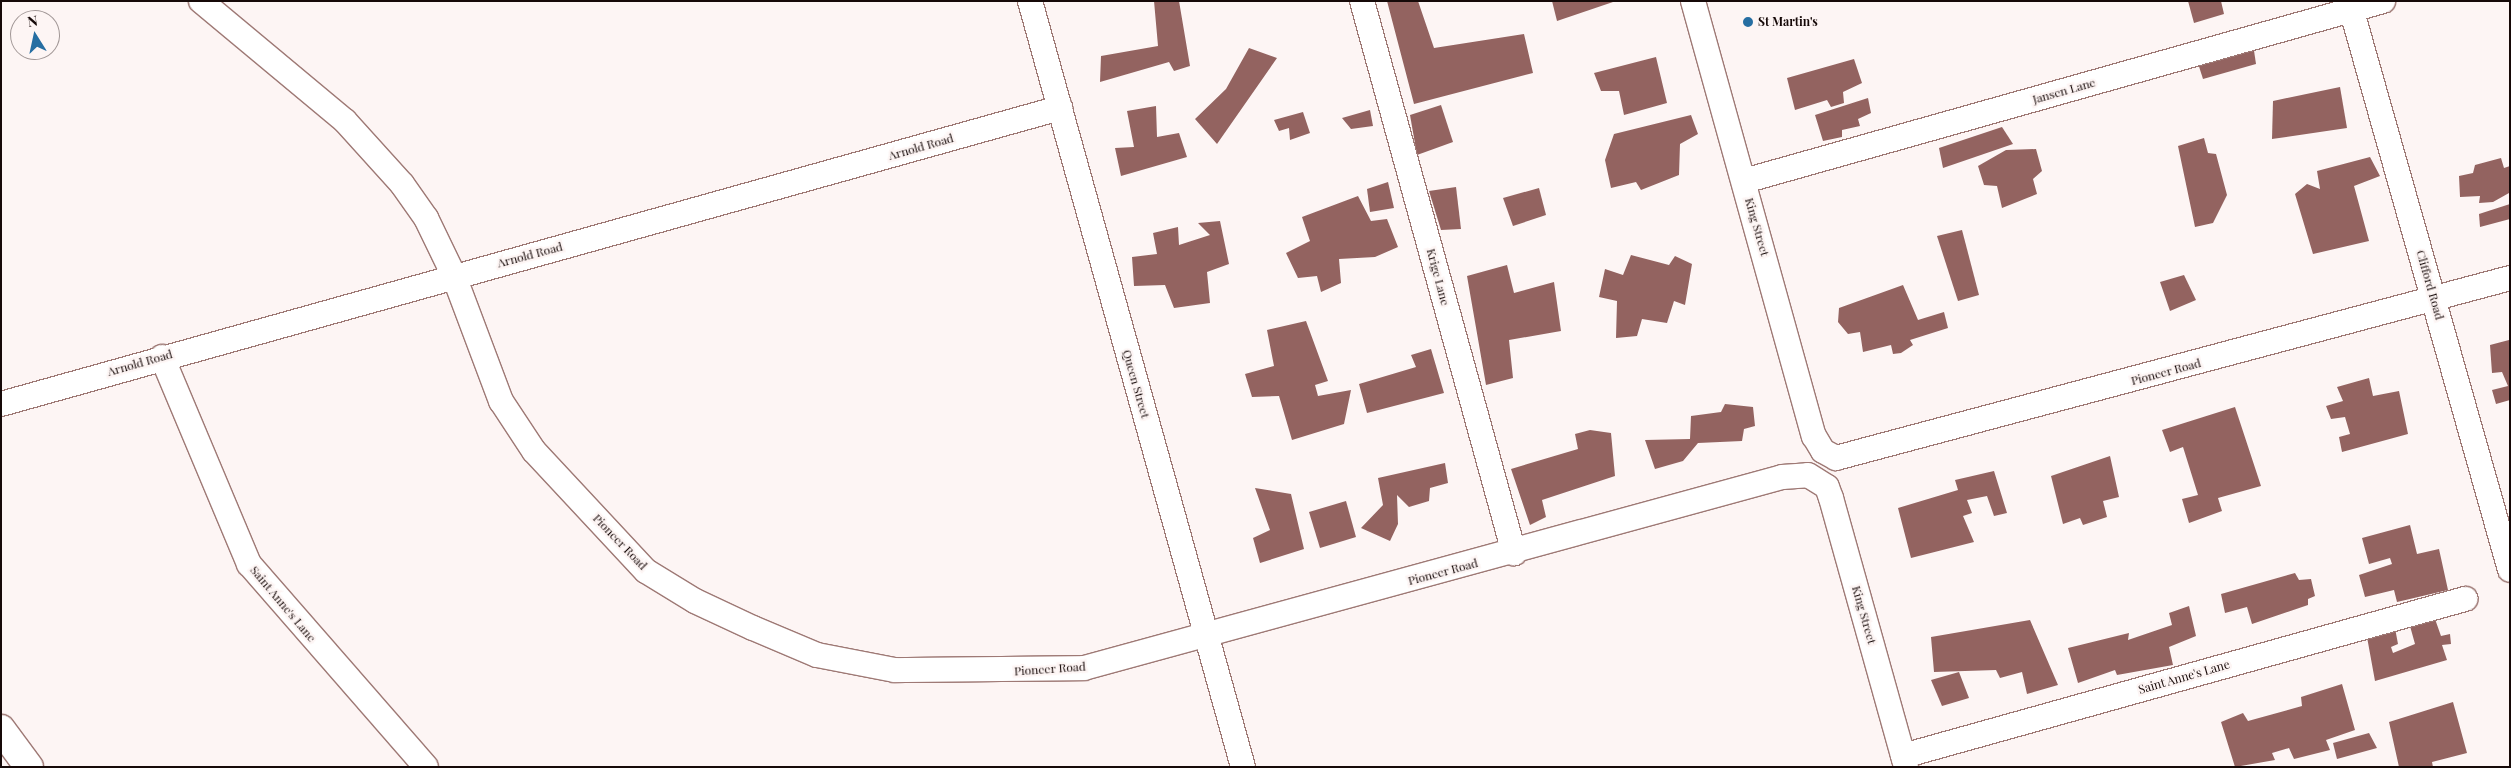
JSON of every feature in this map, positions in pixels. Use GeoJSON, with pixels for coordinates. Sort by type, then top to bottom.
{"type":"FeatureCollection","features":[{"type":"Feature","properties":{"kind":"street","name":"Pioneer Road"},"geometry":{"type":"LineString","coordinates":[[202,1],[310,90],[375,153],[426,218],[454,276],[501,401],[534,451],[646,571],[694,601],[816,655],[917,672],[1084,668],[1514,553],[1782,477],[1808,475]]}},
{"type":"Feature","properties":{"kind":"street","name":"Queen Street"},"geometry":{"type":"LineString","coordinates":[[1030,1],[1242,767]]}},
{"type":"Feature","properties":{"kind":"street","name":"Krige Lane"},"geometry":{"type":"LineString","coordinates":[[1362,1],[1514,553]]}},
{"type":"Feature","properties":{"kind":"street","name":"King Street"},"geometry":{"type":"LineString","coordinates":[[1693,1],[1813,431],[1823,451]]}},
{"type":"Feature","properties":{"kind":"street","name":"Jansen Lane"},"geometry":{"type":"LineString","coordinates":[[1744,181],[2350,5],[2383,1]]}},
{"type":"Feature","properties":{"kind":"street","name":"Clifford Road"},"geometry":{"type":"LineString","coordinates":[[2350,5],[2510,570]]}},
{"type":"Feature","properties":{"kind":"street","name":"Arnold Road"},"geometry":{"type":"LineString","coordinates":[[1,404],[162,357],[1060,108]]}},
{"type":"Feature","properties":{"kind":"street","name":"Pioneer Road"},"geometry":{"type":"LineString","coordinates":[[1823,451],[1839,459],[1853,458],[2510,278]]}},
{"type":"Feature","properties":{"kind":"street","name":"Saint Anne's Lane"},"geometry":{"type":"LineString","coordinates":[[162,357],[249,564],[426,767]]}},
{"type":"Feature","properties":{"kind":"street","name":"King Street"},"geometry":{"type":"LineString","coordinates":[[1808,475],[1827,487],[1831,498],[1905,761]]}},
{"type":"Feature","properties":{"kind":"street","name":"Saint Anne's Lane"},"geometry":{"type":"LineString","coordinates":[[1905,761],[2465,599]]}},
{"type":"Feature","properties":{"kind":"street"},"geometry":{"type":"LineString","coordinates":[[1,729],[29,767]]}},
{"type":"Feature","properties":{"kind":"building"},"geometry":{"type":"Polygon","coordinates":[[[1154,1],[1179,1],[1190,66],[1174,71],[1169,62],[1100,82],[1101,56],[1158,46],[1154,1]]]}},
{"type":"Feature","properties":{"kind":"building"},"geometry":{"type":"Polygon","coordinates":[[[1387,1],[1418,1],[1434,48],[1524,34],[1533,73],[1414,104],[1387,1]]]}},
{"type":"Feature","properties":{"kind":"building"},"geometry":{"type":"Polygon","coordinates":[[[1552,1],[1613,1],[1613,2],[1557,21],[1552,1]]]}},
{"type":"Feature","properties":{"kind":"building"},"geometry":{"type":"Polygon","coordinates":[[[2188,1],[2221,1],[2224,14],[2194,23],[2188,1]]]}},
{"type":"Feature","properties":{"kind":"building"},"geometry":{"type":"Polygon","coordinates":[[[2253,44],[2256,64],[2203,79],[2195,54],[2253,44]]]}},
{"type":"Feature","properties":{"kind":"building"},"geometry":{"type":"Polygon","coordinates":[[[1249,48],[1277,58],[1217,144],[1195,119],[1226,89],[1249,48]]]}},
{"type":"Feature","properties":{"kind":"building"},"geometry":{"type":"Polygon","coordinates":[[[1656,57],[1667,103],[1624,115],[1619,91],[1601,91],[1594,73],[1656,57]]]}},
{"type":"Feature","properties":{"kind":"building"},"geometry":{"type":"Polygon","coordinates":[[[1854,59],[1862,83],[1843,92],[1844,103],[1831,107],[1827,100],[1795,110],[1787,78],[1854,59]]]}},
{"type":"Feature","properties":{"kind":"building"},"geometry":{"type":"Polygon","coordinates":[[[2340,87],[2347,128],[2272,139],[2273,101],[2340,87]]]}},
{"type":"Feature","properties":{"kind":"building"},"geometry":{"type":"Polygon","coordinates":[[[1868,98],[1871,113],[1858,119],[1860,126],[1842,130],[1842,137],[1823,141],[1815,115],[1868,98]]]}},
{"type":"Feature","properties":{"kind":"building"},"geometry":{"type":"Polygon","coordinates":[[[1441,105],[1453,142],[1417,155],[1410,115],[1441,105]]]}},
{"type":"Feature","properties":{"kind":"building"},"geometry":{"type":"Polygon","coordinates":[[[1156,106],[1157,137],[1179,133],[1187,157],[1121,176],[1115,148],[1134,147],[1127,111],[1156,106]]]}},
{"type":"Feature","properties":{"kind":"building"},"geometry":{"type":"Polygon","coordinates":[[[1370,110],[1373,126],[1351,129],[1342,118],[1370,110]]]}},
{"type":"Feature","properties":{"kind":"building"},"geometry":{"type":"Polygon","coordinates":[[[1303,112],[1310,133],[1290,140],[1289,128],[1279,131],[1274,120],[1303,112]]]}},
{"type":"Feature","properties":{"kind":"building"},"geometry":{"type":"Polygon","coordinates":[[[1691,115],[1698,134],[1680,144],[1679,175],[1641,190],[1636,182],[1611,188],[1605,160],[1614,134],[1691,115]]]}},
{"type":"Feature","properties":{"kind":"building"},"geometry":{"type":"Polygon","coordinates":[[[2002,127],[2013,144],[1943,168],[1939,148],[2002,127]]]}},
{"type":"Feature","properties":{"kind":"building"},"geometry":{"type":"Polygon","coordinates":[[[2204,138],[2208,153],[2216,154],[2227,195],[2213,223],[2195,227],[2178,146],[2204,138]]]}},
{"type":"Feature","properties":{"kind":"building"},"geometry":{"type":"Polygon","coordinates":[[[2036,149],[2042,171],[2033,179],[2037,194],[2002,208],[1997,186],[1984,185],[1978,166],[2006,150],[2036,149]]]}},
{"type":"Feature","properties":{"kind":"building"},"geometry":{"type":"Polygon","coordinates":[[[2370,157],[2380,176],[2354,186],[2369,241],[2313,254],[2295,194],[2307,184],[2320,189],[2317,171],[2370,157]]]}},
{"type":"Feature","properties":{"kind":"building"},"geometry":{"type":"Polygon","coordinates":[[[2501,158],[2504,168],[2510,166],[2509,193],[2493,202],[2479,203],[2480,196],[2460,197],[2459,176],[2473,173],[2475,165],[2501,158]]]}},
{"type":"Feature","properties":{"kind":"building"},"geometry":{"type":"Polygon","coordinates":[[[1388,182],[1394,208],[1370,212],[1367,189],[1388,182]]]}},
{"type":"Feature","properties":{"kind":"building"},"geometry":{"type":"Polygon","coordinates":[[[1456,187],[1461,229],[1441,230],[1429,191],[1456,187]]]}},
{"type":"Feature","properties":{"kind":"building"},"geometry":{"type":"Polygon","coordinates":[[[1539,188],[1546,215],[1513,226],[1503,198],[1539,188]]]}},
{"type":"Feature","properties":{"kind":"building"},"geometry":{"type":"Polygon","coordinates":[[[1358,196],[1371,221],[1387,219],[1398,247],[1375,257],[1339,259],[1341,283],[1321,292],[1317,276],[1298,278],[1286,253],[1310,241],[1302,217],[1358,196]]]}},
{"type":"Feature","properties":{"kind":"building"},"geometry":{"type":"Polygon","coordinates":[[[2510,204],[2510,219],[2480,227],[2479,214],[2510,204]]]}},
{"type":"Feature","properties":{"kind":"building"},"geometry":{"type":"Polygon","coordinates":[[[1220,221],[1229,264],[1207,272],[1210,303],[1174,308],[1165,285],[1134,286],[1132,257],[1157,254],[1153,233],[1178,227],[1179,245],[1210,235],[1198,223],[1220,221]]]}},
{"type":"Feature","properties":{"kind":"building"},"geometry":{"type":"Polygon","coordinates":[[[1962,230],[1979,295],[1958,301],[1937,236],[1962,230]]]}},
{"type":"Feature","properties":{"kind":"building"},"geometry":{"type":"Polygon","coordinates":[[[1631,255],[1669,265],[1675,256],[1692,264],[1685,305],[1674,301],[1667,323],[1642,319],[1637,336],[1616,338],[1617,301],[1599,297],[1605,269],[1623,275],[1631,255]]]}},
{"type":"Feature","properties":{"kind":"building"},"geometry":{"type":"Polygon","coordinates":[[[1507,265],[1514,293],[1554,282],[1561,331],[1509,340],[1513,378],[1486,385],[1467,276],[1507,265]]]}},
{"type":"Feature","properties":{"kind":"building"},"geometry":{"type":"Polygon","coordinates":[[[2184,275],[2196,300],[2170,311],[2160,282],[2184,275]]]}},
{"type":"Feature","properties":{"kind":"building"},"geometry":{"type":"Polygon","coordinates":[[[1903,285],[1918,320],[1944,312],[1948,328],[1910,340],[1913,345],[1901,353],[1893,354],[1891,345],[1863,352],[1860,332],[1848,334],[1838,322],[1839,308],[1903,285]]]}},
{"type":"Feature","properties":{"kind":"building"},"geometry":{"type":"Polygon","coordinates":[[[1306,321],[1328,381],[1315,385],[1318,396],[1351,390],[1344,424],[1292,440],[1279,396],[1252,397],[1245,374],[1274,366],[1267,330],[1306,321]]]}},
{"type":"Feature","properties":{"kind":"building"},"geometry":{"type":"Polygon","coordinates":[[[2509,340],[2510,400],[2496,404],[2492,390],[2508,386],[2502,372],[2492,373],[2490,345],[2509,340]]]}},
{"type":"Feature","properties":{"kind":"building"},"geometry":{"type":"Polygon","coordinates":[[[1431,349],[1444,393],[1367,413],[1359,384],[1416,367],[1411,355],[1431,349]]]}},
{"type":"Feature","properties":{"kind":"building"},"geometry":{"type":"Polygon","coordinates":[[[2369,378],[2373,396],[2399,391],[2408,434],[2342,452],[2339,437],[2350,434],[2345,417],[2331,419],[2326,406],[2343,401],[2337,387],[2369,378]]]}},
{"type":"Feature","properties":{"kind":"building"},"geometry":{"type":"Polygon","coordinates":[[[1725,404],[1753,407],[1755,426],[1744,429],[1742,441],[1698,443],[1683,461],[1655,469],[1645,440],[1690,439],[1691,416],[1721,412],[1725,404]]]}},
{"type":"Feature","properties":{"kind":"building"},"geometry":{"type":"Polygon","coordinates":[[[2235,407],[2261,486],[2218,498],[2222,511],[2189,523],[2182,499],[2198,495],[2183,447],[2170,452],[2162,430],[2235,407]]]}},
{"type":"Feature","properties":{"kind":"building"},"geometry":{"type":"Polygon","coordinates":[[[1590,430],[1611,433],[1615,476],[1542,500],[1546,517],[1530,525],[1511,469],[1578,449],[1575,434],[1590,430]]]}},
{"type":"Feature","properties":{"kind":"building"},"geometry":{"type":"Polygon","coordinates":[[[2110,456],[2119,497],[2103,501],[2107,517],[2083,525],[2080,518],[2063,524],[2051,476],[2110,456]]]}},
{"type":"Feature","properties":{"kind":"building"},"geometry":{"type":"Polygon","coordinates":[[[1445,463],[1448,483],[1430,488],[1429,501],[1409,507],[1397,495],[1398,524],[1390,541],[1361,528],[1383,505],[1378,478],[1445,463]]]}},
{"type":"Feature","properties":{"kind":"building"},"geometry":{"type":"Polygon","coordinates":[[[1994,471],[2007,513],[1994,516],[1987,496],[1967,500],[1972,513],[1963,516],[1974,542],[1911,558],[1898,508],[1958,490],[1955,480],[1994,471]]]}},
{"type":"Feature","properties":{"kind":"building"},"geometry":{"type":"Polygon","coordinates":[[[1255,488],[1291,494],[1304,549],[1260,563],[1253,538],[1270,530],[1255,488]]]}},
{"type":"Feature","properties":{"kind":"building"},"geometry":{"type":"Polygon","coordinates":[[[1346,501],[1356,537],[1320,548],[1309,512],[1346,501]]]}},
{"type":"Feature","properties":{"kind":"building"},"geometry":{"type":"Polygon","coordinates":[[[2410,525],[2417,554],[2439,549],[2448,590],[2397,602],[2394,590],[2365,597],[2359,575],[2392,564],[2390,558],[2369,564],[2362,538],[2410,525]]]}},
{"type":"Feature","properties":{"kind":"building"},"geometry":{"type":"Polygon","coordinates":[[[2295,573],[2299,580],[2311,579],[2315,596],[2308,599],[2308,605],[2252,624],[2247,607],[2225,613],[2221,594],[2295,573]]]}},
{"type":"Feature","properties":{"kind":"building"},"geometry":{"type":"Polygon","coordinates":[[[2189,606],[2196,636],[2169,647],[2173,665],[2117,675],[2115,670],[2078,683],[2068,648],[2129,633],[2128,640],[2172,625],[2169,613],[2189,606]]]}},
{"type":"Feature","properties":{"kind":"building"},"geometry":{"type":"Polygon","coordinates":[[[2435,619],[2441,636],[2450,634],[2451,644],[2442,645],[2447,660],[2375,681],[2367,637],[2395,628],[2398,644],[2391,647],[2393,653],[2415,644],[2410,626],[2435,619]]]}},
{"type":"Feature","properties":{"kind":"building"},"geometry":{"type":"Polygon","coordinates":[[[2030,620],[2058,685],[2027,694],[2022,672],[2000,678],[1996,670],[1934,672],[1931,637],[2030,620]]]}},
{"type":"Feature","properties":{"kind":"building"},"geometry":{"type":"Polygon","coordinates":[[[1959,672],[1969,698],[1942,706],[1931,680],[1959,672]]]}},
{"type":"Feature","properties":{"kind":"building"},"geometry":{"type":"Polygon","coordinates":[[[2342,684],[2355,730],[2326,740],[2330,750],[2294,759],[2289,748],[2272,753],[2275,760],[2235,767],[2221,722],[2243,713],[2248,721],[2302,706],[2301,697],[2342,684]]]}},
{"type":"Feature","properties":{"kind":"building"},"geometry":{"type":"Polygon","coordinates":[[[2453,702],[2467,753],[2432,762],[2433,767],[2399,767],[2389,722],[2453,702]]]}},
{"type":"Feature","properties":{"kind":"building"},"geometry":{"type":"Polygon","coordinates":[[[2369,733],[2377,748],[2337,759],[2333,743],[2369,733]]]}},
{"type":"Feature","properties":{"kind":"place","name":"St Martin's"},"geometry":{"type":"Point","coordinates":[1748,22]}}]}
